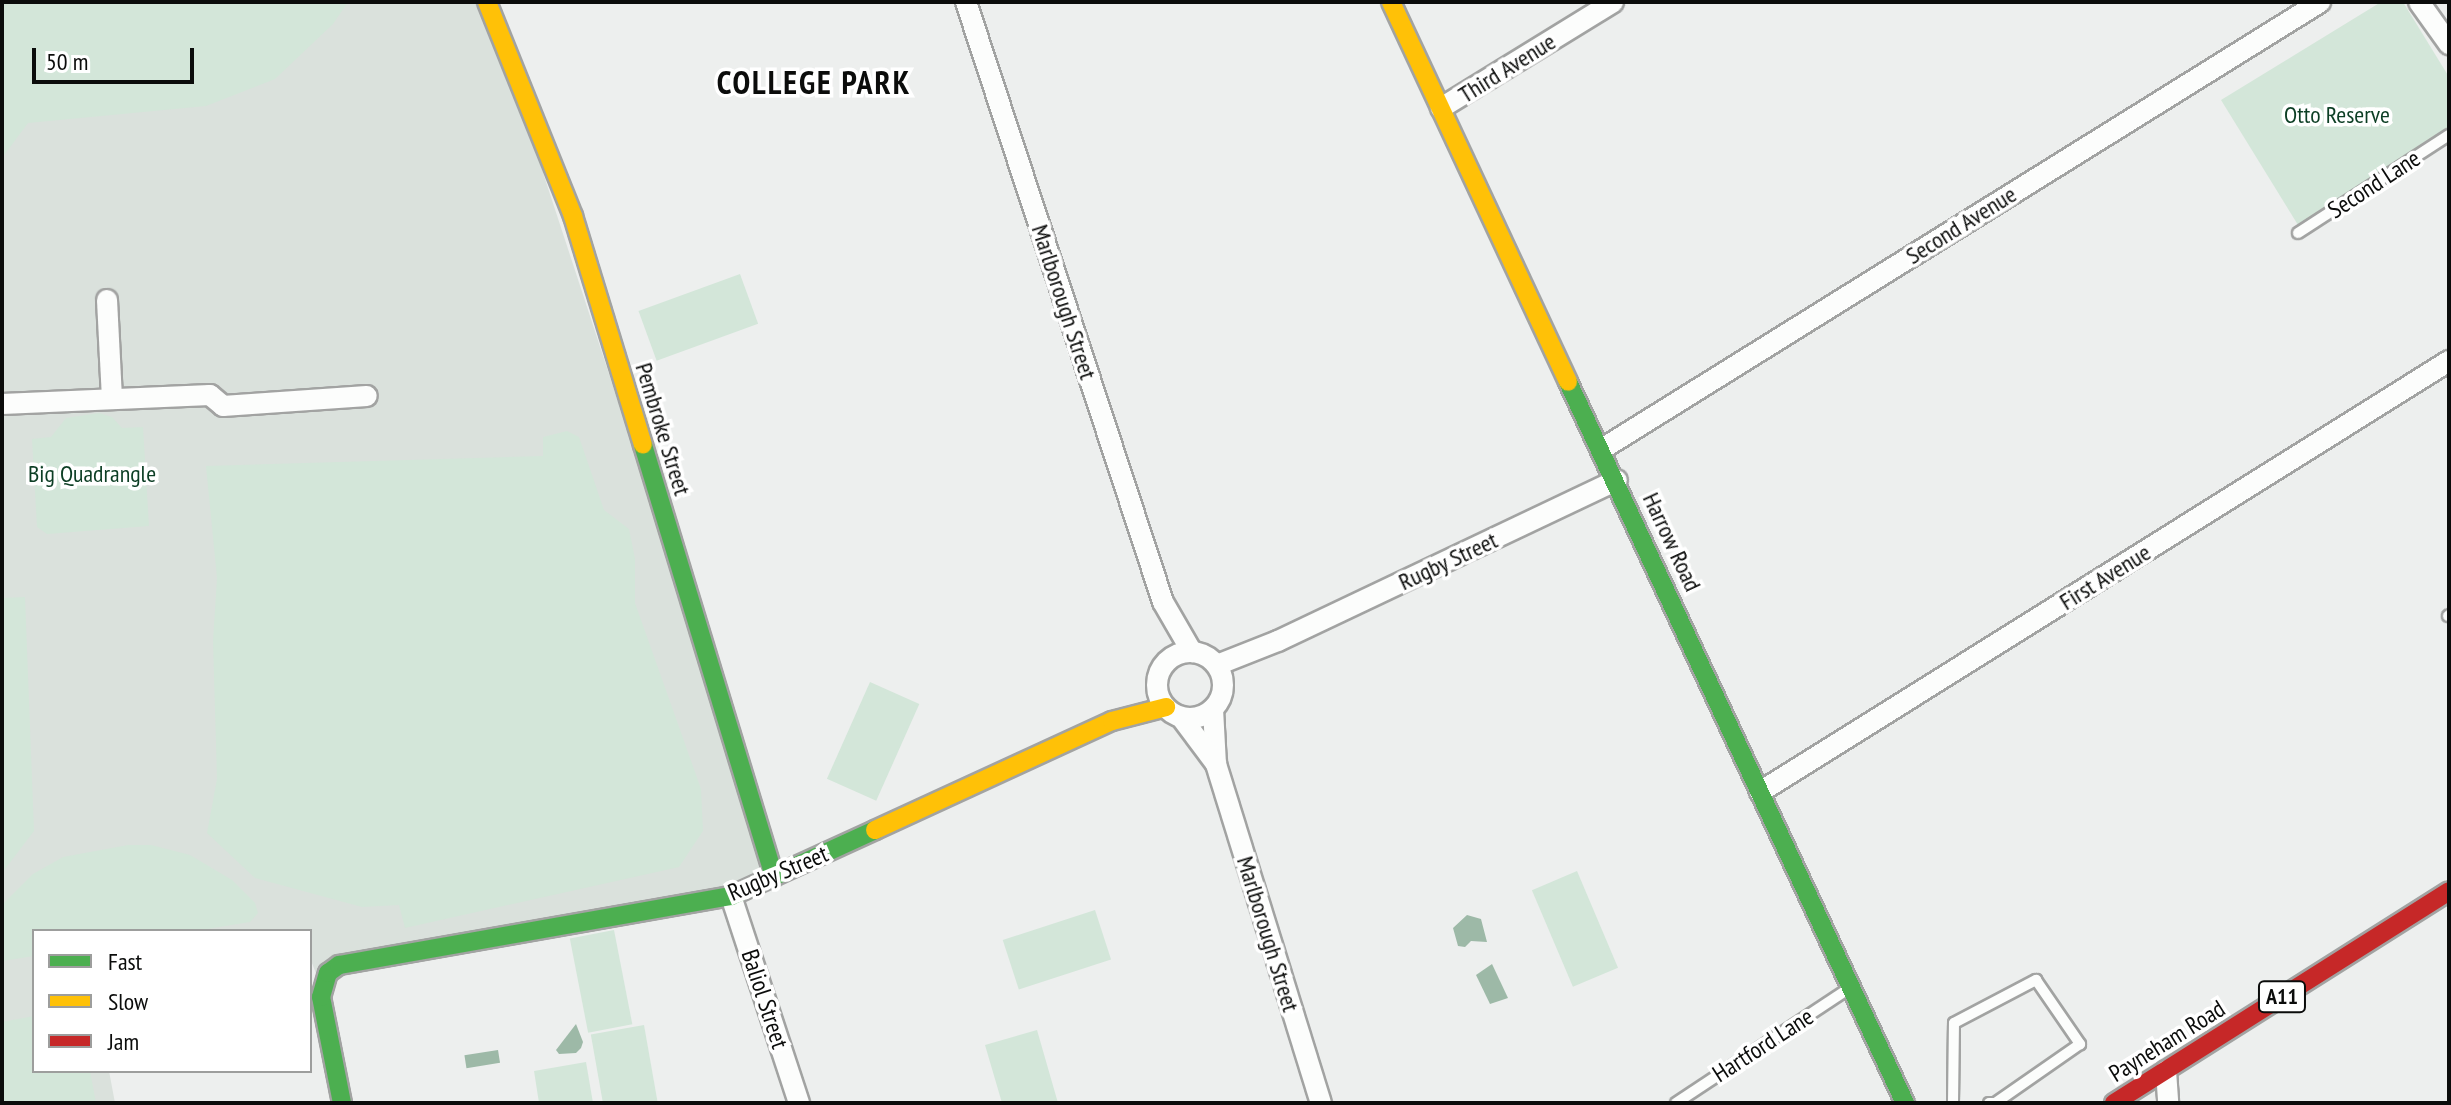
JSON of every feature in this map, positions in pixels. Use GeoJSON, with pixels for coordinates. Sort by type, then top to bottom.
{"type":"FeatureCollection","features":[{"type":"Feature","properties":{"kind":"street","name":"Pembroke Street"},"geometry":{"type":"LineString","coordinates":[[487,2],[573,216],[774,877]]}},
{"type":"Feature","properties":{"kind":"street","name":"Marlborough Street"},"geometry":{"type":"LineString","coordinates":[[966,2],[1163,602],[1170,659]]}},
{"type":"Feature","properties":{"kind":"street","name":"Harrow Road"},"geometry":{"type":"LineString","coordinates":[[1391,2],[1617,480],[1905,1103]]}},
{"type":"Feature","properties":{"kind":"street","name":"Third Avenue"},"geometry":{"type":"LineString","coordinates":[[1441,108],[1613,2]]}},
{"type":"Feature","properties":{"kind":"street","name":"Second Avenue"},"geometry":{"type":"LineString","coordinates":[[1602,449],[2320,2]]}},
{"type":"Feature","properties":{"kind":"street"},"geometry":{"type":"LineString","coordinates":[[2419,2],[2449,44]]}},
{"type":"Feature","properties":{"kind":"street"},"geometry":{"type":"LineString","coordinates":[[107,300],[112,399]]}},
{"type":"Feature","properties":{"kind":"street","name":"First Avenue"},"geometry":{"type":"LineString","coordinates":[[1760,792],[2448,363]]}},
{"type":"Feature","properties":{"kind":"street"},"geometry":{"type":"LineString","coordinates":[[2,404],[210,395],[223,406],[367,396]]}},
{"type":"Feature","properties":{"kind":"street","name":"Rugby Street"},"geometry":{"type":"LineString","coordinates":[[1221,674],[1278,641],[1617,480]]}},
{"type":"Feature","properties":{"kind":"street","name":"Marlborough Street"},"geometry":{"type":"LineString","coordinates":[[1163,602],[1192,652]]}},
{"type":"Feature","properties":{"kind":"street"},"geometry":{"type":"LineString","coordinates":[[1192,652],[1209,657],[1221,674],[1221,699],[1213,709],[1193,718],[1173,712],[1157,687],[1162,667],[1170,659],[1192,652]]}},
{"type":"Feature","properties":{"kind":"street","name":"Rugby Street"},"geometry":{"type":"LineString","coordinates":[[342,1103],[321,997],[328,973],[339,965],[731,896],[1112,721],[1157,687]]}},
{"type":"Feature","properties":{"kind":"street","name":"Marlborough Street"},"geometry":{"type":"LineString","coordinates":[[1213,709],[1216,764],[1321,1103]]}},
{"type":"Feature","properties":{"kind":"street","name":"Rugby Street"},"geometry":{"type":"LineString","coordinates":[[1112,721],[1173,712]]}},
{"type":"Feature","properties":{"kind":"street","name":"Marlborough Street"},"geometry":{"type":"LineString","coordinates":[[1173,712],[1216,764]]}},
{"type":"Feature","properties":{"kind":"street","name":"Payneham Road"},"geometry":{"type":"LineString","coordinates":[[2114,1103],[2449,891]]}},
{"type":"Feature","properties":{"kind":"street","name":"Baliol Street"},"geometry":{"type":"LineString","coordinates":[[731,896],[799,1103]]}},
{"type":"Feature","properties":{"kind":"street"},"geometry":{"type":"LineString","coordinates":[[2166,1071],[2168,1103]]}},
{"type":"Feature","properties":{"kind":"lane","name":"Second Lane"},"geometry":{"type":"LineString","coordinates":[[2298,233],[2449,135]]}},
{"type":"Feature","properties":{"kind":"lane"},"geometry":{"type":"LineString","coordinates":[[1953,1103],[1954,1023],[2036,980],[2080,1044],[1995,1103],[1989,1103]]}},
{"type":"Feature","properties":{"kind":"lane","name":"Hartford Lane"},"geometry":{"type":"LineString","coordinates":[[1676,1103],[1850,988]]}},
{"type":"Feature","properties":{"kind":"shaded area"},"geometry":{"type":"Polygon","coordinates":[[[2,2],[487,2],[774,877],[317,976],[312,963],[312,929],[32,929],[32,1073],[109,1073],[115,1103],[2,1103],[2,2]]]}},
{"type":"Feature","properties":{"kind":"shaded area"},"geometry":{"type":"Polygon","coordinates":[[[1467,915],[1481,919],[1487,942],[1471,941],[1465,947],[1458,946],[1453,928],[1467,915]]]}},
{"type":"Feature","properties":{"kind":"shaded area"},"geometry":{"type":"Polygon","coordinates":[[[1492,964],[1508,998],[1490,1004],[1476,975],[1492,964]]]}},
{"type":"Feature","properties":{"kind":"shaded area"},"geometry":{"type":"Polygon","coordinates":[[[576,1024],[583,1042],[581,1048],[576,1053],[559,1054],[556,1050],[576,1024]]]}},
{"type":"Feature","properties":{"kind":"shaded area"},"geometry":{"type":"Polygon","coordinates":[[[498,1050],[500,1063],[466,1068],[464,1055],[498,1050]]]}},
{"type":"Feature","properties":{"kind":"green space"},"geometry":{"type":"Polygon","coordinates":[[[2,2],[348,2],[333,24],[275,79],[206,106],[28,123],[2,158],[2,2]]]}},
{"type":"Feature","properties":{"kind":"green space","name":"Otto Reserve"},"geometry":{"type":"Polygon","coordinates":[[[2381,2],[2403,2],[2449,77],[2449,132],[2298,225],[2221,100],[2381,2]]]}},
{"type":"Feature","properties":{"kind":"green space"},"geometry":{"type":"Polygon","coordinates":[[[740,274],[758,324],[657,361],[639,311],[740,274]]]}},
{"type":"Feature","properties":{"kind":"green space","name":"Big Quadrangle"},"geometry":{"type":"Polygon","coordinates":[[[99,413],[112,417],[122,428],[143,427],[149,526],[47,534],[37,527],[32,439],[51,437],[66,418],[99,413]]]}},
{"type":"Feature","properties":{"kind":"green space"},"geometry":{"type":"Polygon","coordinates":[[[567,431],[579,437],[604,510],[629,529],[635,559],[635,603],[701,789],[703,831],[679,867],[405,928],[399,905],[362,907],[255,878],[207,833],[217,779],[213,641],[217,578],[206,466],[543,456],[543,437],[567,431]]]}},
{"type":"Feature","properties":{"kind":"green space"},"geometry":{"type":"Polygon","coordinates":[[[25,597],[34,831],[2,873],[2,598],[25,597]]]}},
{"type":"Feature","properties":{"kind":"green space"},"geometry":{"type":"Polygon","coordinates":[[[870,682],[919,704],[876,801],[827,779],[870,682]]]}},
{"type":"Feature","properties":{"kind":"green space"},"geometry":{"type":"Polygon","coordinates":[[[128,845],[151,845],[190,855],[232,880],[255,903],[258,913],[250,922],[207,929],[32,929],[32,956],[2,961],[2,905],[33,874],[63,857],[128,845]]]}},
{"type":"Feature","properties":{"kind":"green space"},"geometry":{"type":"Polygon","coordinates":[[[1577,871],[1618,968],[1573,987],[1532,890],[1577,871]]]}},
{"type":"Feature","properties":{"kind":"green space"},"geometry":{"type":"Polygon","coordinates":[[[1095,910],[1111,959],[1019,989],[1003,940],[1095,910]]]}},
{"type":"Feature","properties":{"kind":"green space"},"geometry":{"type":"Polygon","coordinates":[[[614,930],[632,1024],[588,1033],[570,939],[614,930]]]}},
{"type":"Feature","properties":{"kind":"green space"},"geometry":{"type":"Polygon","coordinates":[[[32,1016],[32,1073],[90,1073],[96,1103],[2,1103],[2,1022],[32,1016]]]}},
{"type":"Feature","properties":{"kind":"green space"},"geometry":{"type":"Polygon","coordinates":[[[644,1025],[658,1103],[603,1103],[591,1034],[644,1025]]]}},
{"type":"Feature","properties":{"kind":"green space"},"geometry":{"type":"Polygon","coordinates":[[[1037,1030],[1058,1103],[1002,1103],[985,1045],[1037,1030]]]}},
{"type":"Feature","properties":{"kind":"green space"},"geometry":{"type":"Polygon","coordinates":[[[586,1062],[593,1103],[539,1103],[534,1071],[586,1062]]]}},
{"type":"Feature","properties":{"kind":"traffic: fast"},"geometry":{"type":"LineString","coordinates":[[1568,382],[1905,1103]]}},
{"type":"Feature","properties":{"kind":"traffic: fast"},"geometry":{"type":"LineString","coordinates":[[643,445],[774,877]]}},
{"type":"Feature","properties":{"kind":"traffic: fast"},"geometry":{"type":"LineString","coordinates":[[342,1103],[321,997],[328,973],[339,965],[731,896],[875,830]]}},
{"type":"Feature","properties":{"kind":"traffic: slow"},"geometry":{"type":"LineString","coordinates":[[487,2],[573,216],[643,445]]}},
{"type":"Feature","properties":{"kind":"traffic: slow"},"geometry":{"type":"LineString","coordinates":[[1391,2],[1568,382]]}},
{"type":"Feature","properties":{"kind":"traffic: slow"},"geometry":{"type":"LineString","coordinates":[[875,830],[1112,721],[1166,707]]}},
{"type":"Feature","properties":{"kind":"traffic: jam"},"geometry":{"type":"LineString","coordinates":[[2114,1103],[2449,891]]}},
{"type":"Feature","properties":{"kind":"district","name":"COLLEGE PARK"},"geometry":{"type":"Point","coordinates":[814,82]}}]}
